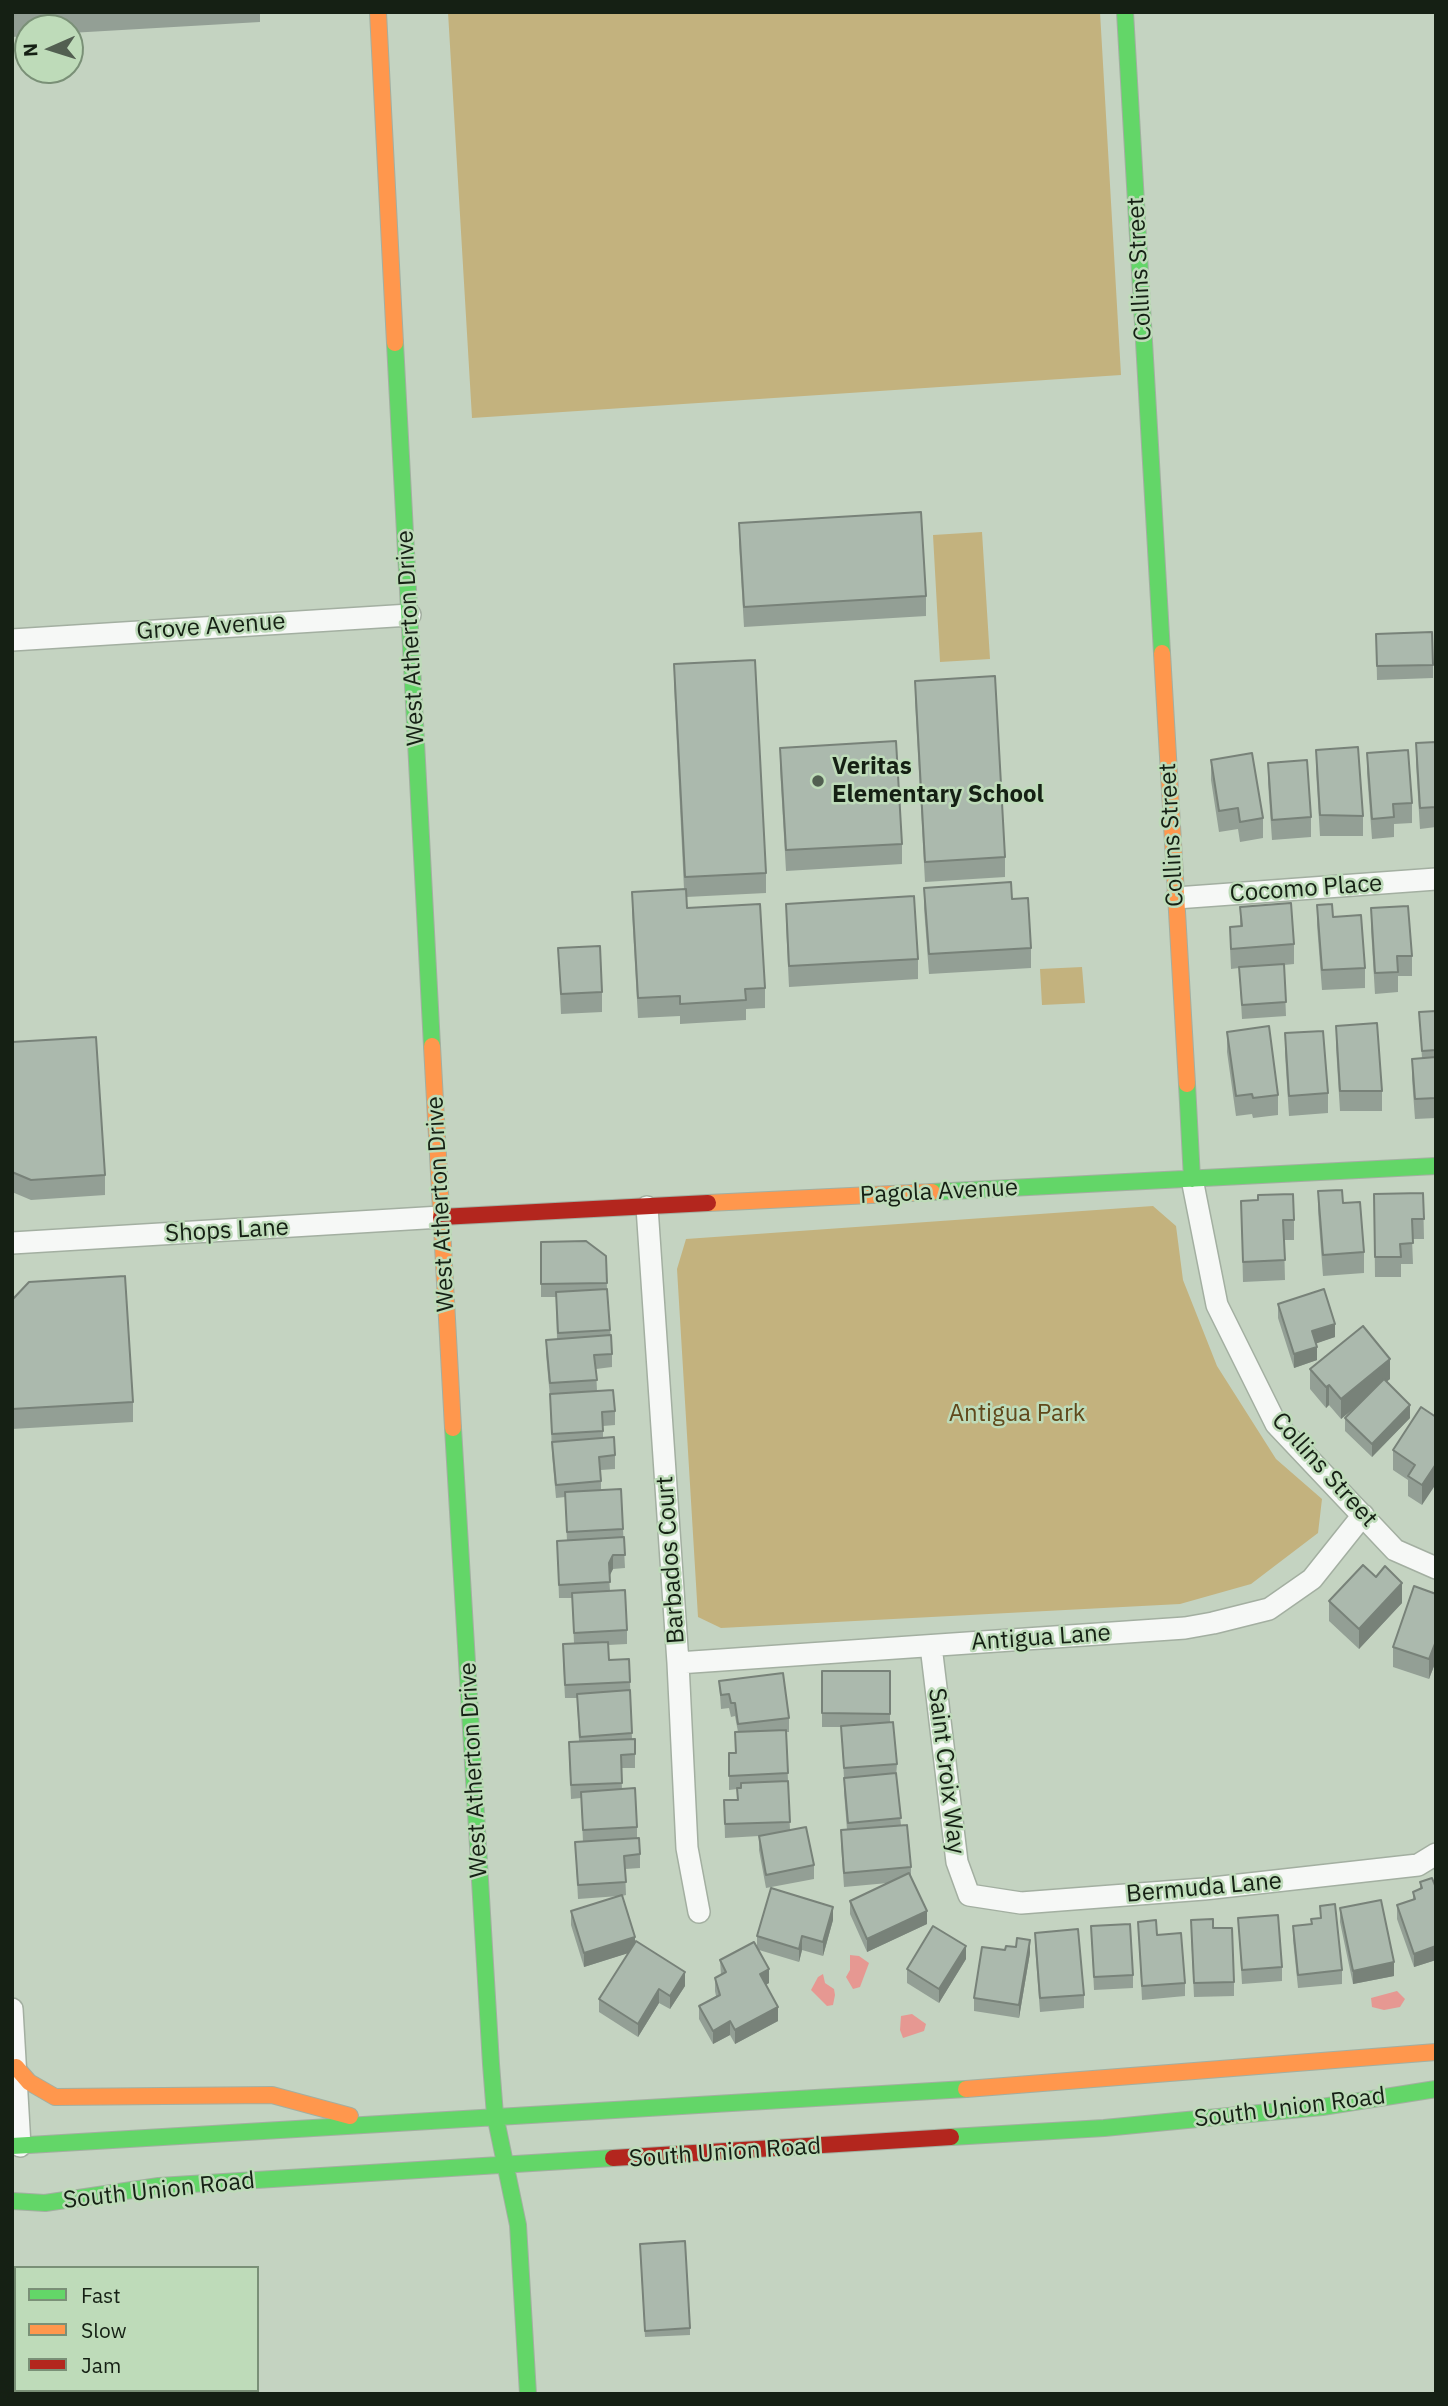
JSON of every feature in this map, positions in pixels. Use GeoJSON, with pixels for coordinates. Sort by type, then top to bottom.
{"type":"FeatureCollection","features":[{"type":"Feature","properties":{"kind":"street","name":"West Atherton Drive"},"geometry":{"type":"LineString","coordinates":[[378,12],[441,1217],[495,2115],[518,2225],[527,2394]]}},
{"type":"Feature","properties":{"kind":"street","name":"Collins Street"},"geometry":{"type":"LineString","coordinates":[[1125,12],[1192,1179],[1217,1306],[1276,1424],[1395,1550],[1436,1568]]}},
{"type":"Feature","properties":{"kind":"street","name":"Grove Avenue"},"geometry":{"type":"LineString","coordinates":[[12,640],[410,615]]}},
{"type":"Feature","properties":{"kind":"street","name":"Cocomo Place"},"geometry":{"type":"LineString","coordinates":[[1176,898],[1436,879]]}},
{"type":"Feature","properties":{"kind":"street","name":"Pagola Avenue"},"geometry":{"type":"LineString","coordinates":[[441,1217],[1436,1166]]}},
{"type":"Feature","properties":{"kind":"street","name":"Barbados Court"},"geometry":{"type":"LineString","coordinates":[[647,1207],[678,1663],[687,1848],[699,1912]]}},
{"type":"Feature","properties":{"kind":"street","name":"Shops Lane"},"geometry":{"type":"LineString","coordinates":[[12,1243],[441,1217]]}},
{"type":"Feature","properties":{"kind":"street","name":"Antigua Lane"},"geometry":{"type":"LineString","coordinates":[[678,1663],[1185,1628],[1269,1609],[1312,1579],[1363,1515]]}},
{"type":"Feature","properties":{"kind":"street","name":"Saint Croix Way"},"geometry":{"type":"LineString","coordinates":[[931,1646],[957,1862],[969,1895]]}},
{"type":"Feature","properties":{"kind":"street","name":"Bermuda Lane"},"geometry":{"type":"LineString","coordinates":[[969,1895],[1021,1903],[1204,1889],[1418,1865],[1436,1854]]}},
{"type":"Feature","properties":{"kind":"street"},"geometry":{"type":"LineString","coordinates":[[12,2009],[16,2067],[15,2151]]}},
{"type":"Feature","properties":{"kind":"street","name":"South Union Road"},"geometry":{"type":"LineString","coordinates":[[15,2151],[374,2122],[1056,2083],[1436,2052]]}},
{"type":"Feature","properties":{"kind":"street"},"geometry":{"type":"LineString","coordinates":[[16,2067],[29,2082],[55,2097],[85,2099],[233,2093],[272,2095],[374,2122]]}},
{"type":"Feature","properties":{"kind":"street","name":"South Union Road"},"geometry":{"type":"LineString","coordinates":[[12,2202],[45,2203],[159,2186],[504,2167],[1104,2128],[1322,2107],[1436,2089]]}},
{"type":"Feature","properties":{"kind":"green space"},"geometry":{"type":"Polygon","coordinates":[[[448,12],[1100,12],[1121,375],[472,418],[448,12]]]}},
{"type":"Feature","properties":{"kind":"green space"},"geometry":{"type":"Polygon","coordinates":[[[982,532],[990,659],[940,662],[933,535],[982,532]]]}},
{"type":"Feature","properties":{"kind":"green space"},"geometry":{"type":"Polygon","coordinates":[[[1082,967],[1085,1003],[1042,1005],[1040,969],[1082,967]]]}},
{"type":"Feature","properties":{"kind":"green space","name":"Antigua Park"},"geometry":{"type":"Polygon","coordinates":[[[1153,1206],[1176,1226],[1183,1280],[1217,1366],[1276,1459],[1322,1499],[1318,1533],[1251,1584],[1180,1604],[721,1628],[698,1617],[677,1269],[686,1239],[1153,1206]]]}},
{"type":"Feature","properties":{"kind":"shaded area"},"geometry":{"type":"Polygon","coordinates":[[[850,1955],[859,1956],[869,1963],[860,1987],[853,1989],[846,1977],[850,1970],[850,1955]]]}},
{"type":"Feature","properties":{"kind":"shaded area"},"geometry":{"type":"Polygon","coordinates":[[[823,1974],[825,1983],[834,1989],[833,2005],[827,2006],[811,1990],[818,1977],[823,1974]]]}},
{"type":"Feature","properties":{"kind":"shaded area"},"geometry":{"type":"Polygon","coordinates":[[[1397,1991],[1405,1999],[1400,2007],[1384,2010],[1372,2007],[1371,1998],[1397,1991]]]}},
{"type":"Feature","properties":{"kind":"shaded area"},"geometry":{"type":"Polygon","coordinates":[[[912,2014],[926,2024],[924,2031],[903,2038],[900,2030],[901,2016],[912,2014]]]}},
{"type":"Feature","properties":{"kind":"building"},"geometry":{"type":"Polygon","coordinates":[[[921,512],[926,596],[744,607],[739,523],[921,512]]]}},
{"type":"Feature","properties":{"kind":"building"},"geometry":{"type":"Polygon","coordinates":[[[1432,632],[1433,665],[1377,666],[1376,634],[1432,632]]]}},
{"type":"Feature","properties":{"kind":"building"},"geometry":{"type":"Polygon","coordinates":[[[755,660],[766,873],[685,877],[674,664],[755,660]]]}},
{"type":"Feature","properties":{"kind":"building"},"geometry":{"type":"Polygon","coordinates":[[[995,676],[1005,857],[925,862],[915,681],[995,676]]]}},
{"type":"Feature","properties":{"kind":"building"},"geometry":{"type":"Polygon","coordinates":[[[896,741],[902,844],[786,850],[780,748],[896,741]]]}},
{"type":"Feature","properties":{"kind":"building"},"geometry":{"type":"Polygon","coordinates":[[[1436,742],[1436,807],[1420,808],[1416,743],[1436,742]]]}},
{"type":"Feature","properties":{"kind":"building"},"geometry":{"type":"Polygon","coordinates":[[[1358,747],[1363,816],[1320,815],[1316,750],[1358,747]]]}},
{"type":"Feature","properties":{"kind":"building"},"geometry":{"type":"Polygon","coordinates":[[[1408,750],[1412,803],[1393,804],[1394,817],[1372,819],[1367,753],[1408,750]]]}},
{"type":"Feature","properties":{"kind":"building"},"geometry":{"type":"Polygon","coordinates":[[[1252,753],[1263,818],[1240,822],[1238,808],[1219,811],[1211,760],[1252,753]]]}},
{"type":"Feature","properties":{"kind":"building"},"geometry":{"type":"Polygon","coordinates":[[[1307,760],[1311,817],[1272,820],[1268,763],[1307,760]]]}},
{"type":"Feature","properties":{"kind":"building"},"geometry":{"type":"Polygon","coordinates":[[[1011,882],[1012,899],[1028,898],[1031,948],[929,954],[924,888],[1011,882]]]}},
{"type":"Feature","properties":{"kind":"building"},"geometry":{"type":"Polygon","coordinates":[[[686,889],[687,908],[760,904],[765,988],[745,989],[746,1000],[680,1004],[680,996],[638,998],[632,892],[686,889]]]}},
{"type":"Feature","properties":{"kind":"building"},"geometry":{"type":"Polygon","coordinates":[[[914,896],[918,959],[789,966],[786,904],[914,896]]]}},
{"type":"Feature","properties":{"kind":"building"},"geometry":{"type":"Polygon","coordinates":[[[1291,903],[1294,944],[1231,949],[1230,927],[1242,926],[1240,907],[1291,903]]]}},
{"type":"Feature","properties":{"kind":"building"},"geometry":{"type":"Polygon","coordinates":[[[1332,904],[1333,917],[1361,915],[1365,968],[1322,970],[1317,905],[1332,904]]]}},
{"type":"Feature","properties":{"kind":"building"},"geometry":{"type":"Polygon","coordinates":[[[1408,906],[1412,956],[1397,956],[1398,972],[1375,973],[1371,908],[1408,906]]]}},
{"type":"Feature","properties":{"kind":"building"},"geometry":{"type":"Polygon","coordinates":[[[600,946],[602,992],[561,994],[558,948],[600,946]]]}},
{"type":"Feature","properties":{"kind":"building"},"geometry":{"type":"Polygon","coordinates":[[[1284,964],[1286,1002],[1242,1005],[1239,967],[1284,964]]]}},
{"type":"Feature","properties":{"kind":"building"},"geometry":{"type":"Polygon","coordinates":[[[1436,1011],[1436,1050],[1422,1051],[1419,1012],[1436,1011]]]}},
{"type":"Feature","properties":{"kind":"building"},"geometry":{"type":"Polygon","coordinates":[[[1377,1023],[1382,1091],[1340,1091],[1336,1026],[1377,1023]]]}},
{"type":"Feature","properties":{"kind":"building"},"geometry":{"type":"Polygon","coordinates":[[[1269,1026],[1278,1095],[1253,1098],[1252,1094],[1236,1096],[1227,1032],[1269,1026]]]}},
{"type":"Feature","properties":{"kind":"building"},"geometry":{"type":"Polygon","coordinates":[[[1323,1031],[1328,1093],[1289,1096],[1285,1033],[1323,1031]]]}},
{"type":"Feature","properties":{"kind":"building"},"geometry":{"type":"Polygon","coordinates":[[[96,1037],[105,1175],[31,1180],[12,1172],[12,1042],[96,1037]]]}},
{"type":"Feature","properties":{"kind":"building"},"geometry":{"type":"Polygon","coordinates":[[[1436,1057],[1436,1098],[1415,1099],[1412,1059],[1436,1057]]]}},
{"type":"Feature","properties":{"kind":"building"},"geometry":{"type":"Polygon","coordinates":[[[1342,1190],[1343,1203],[1360,1202],[1364,1252],[1323,1255],[1318,1191],[1342,1190]]]}},
{"type":"Feature","properties":{"kind":"building"},"geometry":{"type":"Polygon","coordinates":[[[1423,1193],[1424,1219],[1412,1219],[1413,1243],[1400,1244],[1401,1257],[1375,1257],[1374,1194],[1423,1193]]]}},
{"type":"Feature","properties":{"kind":"building"},"geometry":{"type":"Polygon","coordinates":[[[1293,1194],[1294,1220],[1283,1220],[1285,1260],[1243,1262],[1241,1201],[1258,1200],[1258,1195],[1293,1194]]]}},
{"type":"Feature","properties":{"kind":"building"},"geometry":{"type":"Polygon","coordinates":[[[586,1241],[606,1256],[607,1283],[541,1284],[541,1242],[586,1241]]]}},
{"type":"Feature","properties":{"kind":"building"},"geometry":{"type":"Polygon","coordinates":[[[125,1276],[133,1402],[12,1409],[12,1300],[29,1282],[125,1276]]]}},
{"type":"Feature","properties":{"kind":"building"},"geometry":{"type":"Polygon","coordinates":[[[607,1289],[610,1330],[558,1333],[556,1292],[607,1289]]]}},
{"type":"Feature","properties":{"kind":"building"},"geometry":{"type":"Polygon","coordinates":[[[1324,1289],[1335,1324],[1312,1331],[1317,1347],[1294,1354],[1278,1304],[1324,1289]]]}},
{"type":"Feature","properties":{"kind":"building"},"geometry":{"type":"Polygon","coordinates":[[[1363,1326],[1390,1359],[1341,1399],[1310,1369],[1363,1326]]]}},
{"type":"Feature","properties":{"kind":"building"},"geometry":{"type":"Polygon","coordinates":[[[611,1335],[612,1354],[594,1355],[597,1380],[550,1383],[546,1340],[611,1335]]]}},
{"type":"Feature","properties":{"kind":"building"},"geometry":{"type":"Polygon","coordinates":[[[1384,1379],[1410,1405],[1372,1444],[1345,1418],[1384,1379]]]}},
{"type":"Feature","properties":{"kind":"building"},"geometry":{"type":"Polygon","coordinates":[[[613,1390],[615,1411],[602,1412],[603,1431],[552,1434],[550,1394],[613,1390]]]}},
{"type":"Feature","properties":{"kind":"building"},"geometry":{"type":"Polygon","coordinates":[[[1421,1407],[1436,1417],[1436,1464],[1422,1485],[1408,1476],[1415,1465],[1393,1450],[1421,1407]]]}},
{"type":"Feature","properties":{"kind":"building"},"geometry":{"type":"Polygon","coordinates":[[[614,1437],[615,1455],[599,1457],[601,1481],[556,1485],[552,1442],[614,1437]]]}},
{"type":"Feature","properties":{"kind":"building"},"geometry":{"type":"Polygon","coordinates":[[[621,1489],[623,1529],[567,1532],[565,1492],[621,1489]]]}},
{"type":"Feature","properties":{"kind":"building"},"geometry":{"type":"Polygon","coordinates":[[[624,1537],[625,1555],[613,1555],[609,1563],[610,1582],[559,1585],[557,1541],[624,1537]]]}},
{"type":"Feature","properties":{"kind":"building"},"geometry":{"type":"Polygon","coordinates":[[[1363,1565],[1376,1577],[1385,1566],[1402,1583],[1359,1629],[1329,1601],[1363,1565]]]}},
{"type":"Feature","properties":{"kind":"building"},"geometry":{"type":"Polygon","coordinates":[[[1414,1586],[1436,1594],[1436,1641],[1429,1659],[1393,1647],[1414,1586]]]}},
{"type":"Feature","properties":{"kind":"building"},"geometry":{"type":"Polygon","coordinates":[[[625,1590],[627,1630],[574,1633],[572,1593],[625,1590]]]}},
{"type":"Feature","properties":{"kind":"building"},"geometry":{"type":"Polygon","coordinates":[[[608,1642],[609,1660],[629,1659],[630,1682],[565,1685],[563,1644],[608,1642]]]}},
{"type":"Feature","properties":{"kind":"building"},"geometry":{"type":"Polygon","coordinates":[[[822,1671],[890,1671],[890,1714],[822,1713],[822,1671]]]}},
{"type":"Feature","properties":{"kind":"building"},"geometry":{"type":"Polygon","coordinates":[[[783,1673],[789,1718],[738,1724],[735,1703],[731,1703],[729,1694],[721,1695],[719,1681],[783,1673]]]}},
{"type":"Feature","properties":{"kind":"building"},"geometry":{"type":"Polygon","coordinates":[[[630,1690],[632,1733],[580,1737],[577,1694],[630,1690]]]}},
{"type":"Feature","properties":{"kind":"building"},"geometry":{"type":"Polygon","coordinates":[[[893,1722],[897,1764],[844,1768],[841,1726],[893,1722]]]}},
{"type":"Feature","properties":{"kind":"building"},"geometry":{"type":"Polygon","coordinates":[[[786,1730],[788,1773],[729,1776],[729,1753],[736,1753],[735,1732],[786,1730]]]}},
{"type":"Feature","properties":{"kind":"building"},"geometry":{"type":"Polygon","coordinates":[[[635,1739],[635,1754],[621,1755],[622,1783],[571,1785],[569,1742],[635,1739]]]}},
{"type":"Feature","properties":{"kind":"building"},"geometry":{"type":"Polygon","coordinates":[[[896,1773],[901,1818],[848,1823],[844,1778],[896,1773]]]}},
{"type":"Feature","properties":{"kind":"building"},"geometry":{"type":"Polygon","coordinates":[[[788,1781],[790,1822],[725,1824],[724,1800],[738,1800],[737,1788],[741,1788],[741,1783],[788,1781]]]}},
{"type":"Feature","properties":{"kind":"building"},"geometry":{"type":"Polygon","coordinates":[[[635,1788],[637,1827],[583,1830],[581,1792],[635,1788]]]}},
{"type":"Feature","properties":{"kind":"building"},"geometry":{"type":"Polygon","coordinates":[[[907,1825],[911,1867],[844,1873],[841,1830],[907,1825]]]}},
{"type":"Feature","properties":{"kind":"building"},"geometry":{"type":"Polygon","coordinates":[[[806,1827],[814,1865],[766,1875],[759,1836],[806,1827]]]}},
{"type":"Feature","properties":{"kind":"building"},"geometry":{"type":"Polygon","coordinates":[[[639,1838],[640,1854],[624,1856],[626,1882],[578,1885],[575,1842],[639,1838]]]}},
{"type":"Feature","properties":{"kind":"building"},"geometry":{"type":"Polygon","coordinates":[[[909,1873],[927,1911],[867,1939],[850,1901],[909,1873]]]}},
{"type":"Feature","properties":{"kind":"building"},"geometry":{"type":"Polygon","coordinates":[[[1432,1878],[1436,1888],[1436,1946],[1414,1954],[1397,1905],[1415,1899],[1413,1892],[1422,1888],[1420,1882],[1432,1878]]]}},
{"type":"Feature","properties":{"kind":"building"},"geometry":{"type":"Polygon","coordinates":[[[771,1888],[833,1907],[823,1942],[802,1936],[799,1949],[757,1936],[771,1888]]]}},
{"type":"Feature","properties":{"kind":"building"},"geometry":{"type":"Polygon","coordinates":[[[622,1895],[635,1937],[584,1953],[571,1911],[622,1895]]]}},
{"type":"Feature","properties":{"kind":"building"},"geometry":{"type":"Polygon","coordinates":[[[1381,1900],[1394,1962],[1353,1971],[1340,1908],[1381,1900]]]}},
{"type":"Feature","properties":{"kind":"building"},"geometry":{"type":"Polygon","coordinates":[[[1335,1904],[1342,1970],[1298,1975],[1293,1926],[1312,1924],[1311,1919],[1321,1918],[1320,1906],[1335,1904]]]}},
{"type":"Feature","properties":{"kind":"building"},"geometry":{"type":"Polygon","coordinates":[[[1278,1915],[1282,1967],[1242,1970],[1238,1918],[1278,1915]]]}},
{"type":"Feature","properties":{"kind":"building"},"geometry":{"type":"Polygon","coordinates":[[[1213,1919],[1213,1928],[1232,1928],[1234,1982],[1194,1983],[1191,1920],[1213,1919]]]}},
{"type":"Feature","properties":{"kind":"building"},"geometry":{"type":"Polygon","coordinates":[[[1156,1920],[1157,1935],[1181,1933],[1185,1983],[1142,1986],[1138,1922],[1156,1920]]]}},
{"type":"Feature","properties":{"kind":"building"},"geometry":{"type":"Polygon","coordinates":[[[1130,1924],[1133,1975],[1094,1977],[1091,1926],[1130,1924]]]}},
{"type":"Feature","properties":{"kind":"building"},"geometry":{"type":"Polygon","coordinates":[[[933,1926],[966,1946],[939,1989],[907,1969],[933,1926]]]}},
{"type":"Feature","properties":{"kind":"building"},"geometry":{"type":"Polygon","coordinates":[[[1078,1929],[1084,1995],[1040,1998],[1035,1933],[1078,1929]]]}},
{"type":"Feature","properties":{"kind":"building"},"geometry":{"type":"Polygon","coordinates":[[[1017,1938],[1030,1940],[1019,2005],[974,1998],[982,1947],[1005,1950],[1006,1946],[1016,1947],[1017,1938]]]}},
{"type":"Feature","properties":{"kind":"building"},"geometry":{"type":"Polygon","coordinates":[[[636,1941],[685,1972],[670,1996],[659,1989],[638,2024],[599,1999],[636,1941]]]}},
{"type":"Feature","properties":{"kind":"building"},"geometry":{"type":"Polygon","coordinates":[[[754,1942],[769,1969],[760,1974],[778,2007],[735,2030],[730,2021],[713,2031],[699,2006],[720,1995],[715,1978],[726,1972],[720,1960],[754,1942]]]}},
{"type":"Feature","properties":{"kind":"building"},"geometry":{"type":"Polygon","coordinates":[[[685,2241],[690,2328],[645,2331],[640,2244],[685,2241]]]}},
{"type":"Feature","properties":{"kind":"traffic: fast"},"geometry":{"type":"LineString","coordinates":[[1125,12],[1162,653]]}},
{"type":"Feature","properties":{"kind":"traffic: fast"},"geometry":{"type":"LineString","coordinates":[[395,343],[432,1046]]}},
{"type":"Feature","properties":{"kind":"traffic: fast"},"geometry":{"type":"LineString","coordinates":[[1187,1084],[1192,1179]]}},
{"type":"Feature","properties":{"kind":"traffic: fast"},"geometry":{"type":"LineString","coordinates":[[932,1192],[1436,1166]]}},
{"type":"Feature","properties":{"kind":"traffic: fast"},"geometry":{"type":"LineString","coordinates":[[453,1428],[491,2064],[495,2115],[518,2225],[528,2394]]}},
{"type":"Feature","properties":{"kind":"traffic: fast"},"geometry":{"type":"LineString","coordinates":[[12,2146],[966,2089]]}},
{"type":"Feature","properties":{"kind":"traffic: fast"},"geometry":{"type":"LineString","coordinates":[[951,2137],[1104,2128],[1322,2107],[1436,2089]]}},
{"type":"Feature","properties":{"kind":"traffic: fast"},"geometry":{"type":"LineString","coordinates":[[12,2201],[45,2203],[159,2186],[613,2158]]}},
{"type":"Feature","properties":{"kind":"traffic: slow"},"geometry":{"type":"LineString","coordinates":[[378,12],[395,343]]}},
{"type":"Feature","properties":{"kind":"traffic: slow"},"geometry":{"type":"LineString","coordinates":[[1162,653],[1187,1084]]}},
{"type":"Feature","properties":{"kind":"traffic: slow"},"geometry":{"type":"LineString","coordinates":[[432,1046],[453,1428]]}},
{"type":"Feature","properties":{"kind":"traffic: slow"},"geometry":{"type":"LineString","coordinates":[[708,1203],[932,1192]]}},
{"type":"Feature","properties":{"kind":"traffic: slow"},"geometry":{"type":"LineString","coordinates":[[966,2089],[1436,2052]]}},
{"type":"Feature","properties":{"kind":"traffic: slow"},"geometry":{"type":"LineString","coordinates":[[16,2067],[29,2082],[55,2097],[272,2095],[350,2116]]}},
{"type":"Feature","properties":{"kind":"traffic: jam"},"geometry":{"type":"LineString","coordinates":[[441,1217],[708,1203]]}},
{"type":"Feature","properties":{"kind":"traffic: jam"},"geometry":{"type":"LineString","coordinates":[[613,2158],[951,2137]]}},
{"type":"Feature","properties":{"kind":"place","name":"Veritas Elementary School"},"geometry":{"type":"Point","coordinates":[818,781]}}]}
